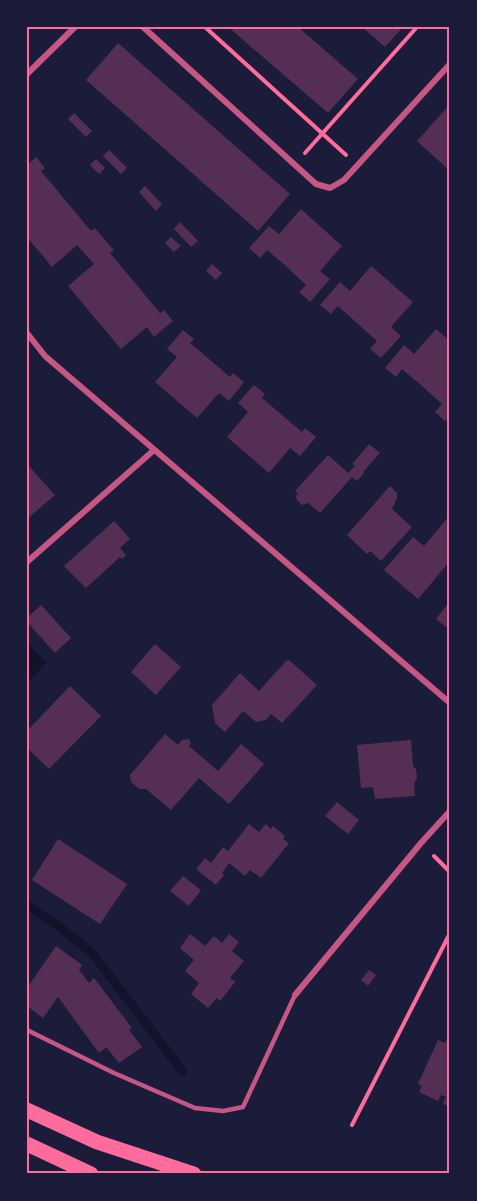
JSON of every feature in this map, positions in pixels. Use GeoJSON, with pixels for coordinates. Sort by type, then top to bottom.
{"type":"FeatureCollection","features":[{"type":"Feature","properties":{"kind":"main road"},"geometry":{"type":"LineString","coordinates":[[27,1110],[97,1142],[194,1174]]}},
{"type":"Feature","properties":{"kind":"main road"},"geometry":{"type":"LineString","coordinates":[[27,1144],[91,1174]]}},
{"type":"Feature","properties":{"kind":"street"},"geometry":{"type":"LineString","coordinates":[[27,74],[75,27]]}},
{"type":"Feature","properties":{"kind":"street"},"geometry":{"type":"LineString","coordinates":[[142,27],[315,184],[330,188],[344,180],[450,64]]}},
{"type":"Feature","properties":{"kind":"street"},"geometry":{"type":"LineString","coordinates":[[27,333],[45,356],[450,703]]}},
{"type":"Feature","properties":{"kind":"street"},"geometry":{"type":"LineString","coordinates":[[27,562],[154,450]]}},
{"type":"Feature","properties":{"kind":"street"},"geometry":{"type":"LineString","coordinates":[[295,995],[450,811]]}},
{"type":"Feature","properties":{"kind":"lane"},"geometry":{"type":"LineString","coordinates":[[27,1030],[114,1073],[195,1108],[223,1111],[243,1107],[295,995]]}},
{"type":"Feature","properties":{"kind":"path"},"geometry":{"type":"LineString","coordinates":[[205,27],[357,166]]}},
{"type":"Feature","properties":{"kind":"path"},"geometry":{"type":"LineString","coordinates":[[294,164],[417,27]]}},
{"type":"Feature","properties":{"kind":"path"},"geometry":{"type":"LineString","coordinates":[[352,1125],[450,933]]}},
{"type":"Feature","properties":{"kind":"shaded area"},"geometry":{"type":"Polygon","coordinates":[[[27,642],[46,663],[27,683],[27,642]]]}},
{"type":"Feature","properties":{"kind":"building"},"geometry":{"type":"Polygon","coordinates":[[[228,27],[298,27],[358,79],[328,113],[228,27]]]}},
{"type":"Feature","properties":{"kind":"building"},"geometry":{"type":"Polygon","coordinates":[[[362,27],[403,27],[385,47],[362,27]]]}},
{"type":"Feature","properties":{"kind":"building"},"geometry":{"type":"Polygon","coordinates":[[[118,43],[290,194],[258,231],[86,80],[118,43]]]}},
{"type":"Feature","properties":{"kind":"building"},"geometry":{"type":"Polygon","coordinates":[[[450,104],[450,171],[417,141],[450,104]]]}},
{"type":"Feature","properties":{"kind":"building"},"geometry":{"type":"Polygon","coordinates":[[[74,113],[92,131],[86,137],[68,119],[74,113]]]}},
{"type":"Feature","properties":{"kind":"building"},"geometry":{"type":"Polygon","coordinates":[[[109,150],[127,168],[121,174],[103,156],[109,150]]]}},
{"type":"Feature","properties":{"kind":"building"},"geometry":{"type":"Polygon","coordinates":[[[36,157],[45,168],[41,171],[91,231],[95,228],[114,250],[110,253],[160,313],[164,310],[173,321],[154,337],[147,327],[121,349],[68,286],[94,264],[77,245],[52,267],[27,237],[27,165],[36,157]]]}},
{"type":"Feature","properties":{"kind":"building"},"geometry":{"type":"Polygon","coordinates":[[[96,159],[105,168],[99,174],[90,165],[96,159]]]}},
{"type":"Feature","properties":{"kind":"building"},"geometry":{"type":"Polygon","coordinates":[[[145,186],[162,204],[156,211],[139,192],[145,186]]]}},
{"type":"Feature","properties":{"kind":"building"},"geometry":{"type":"Polygon","coordinates":[[[301,209],[342,246],[320,271],[330,279],[310,302],[299,292],[306,285],[287,267],[267,250],[260,258],[249,248],[269,226],[279,234],[301,209]]]}},
{"type":"Feature","properties":{"kind":"building"},"geometry":{"type":"Polygon","coordinates":[[[180,222],[198,241],[191,247],[174,229],[180,222]]]}},
{"type":"Feature","properties":{"kind":"building"},"geometry":{"type":"Polygon","coordinates":[[[171,237],[181,246],[174,252],[165,243],[171,237]]]}},
{"type":"Feature","properties":{"kind":"building"},"geometry":{"type":"Polygon","coordinates":[[[212,264],[222,273],[216,280],[206,271],[212,264]]]}},
{"type":"Feature","properties":{"kind":"building"},"geometry":{"type":"Polygon","coordinates":[[[371,266],[413,302],[391,327],[401,336],[381,358],[370,349],[377,341],[338,306],[331,314],[320,305],[340,282],[350,291],[371,266]]]}},
{"type":"Feature","properties":{"kind":"building"},"geometry":{"type":"Polygon","coordinates":[[[436,329],[450,341],[450,416],[445,421],[435,412],[442,404],[422,386],[402,369],[396,377],[385,368],[404,345],[414,354],[436,329]]]}},
{"type":"Feature","properties":{"kind":"building"},"geometry":{"type":"Polygon","coordinates":[[[183,330],[194,339],[190,343],[230,377],[233,373],[244,382],[229,401],[219,393],[197,418],[155,382],[177,357],[167,349],[183,330]]]}},
{"type":"Feature","properties":{"kind":"building"},"geometry":{"type":"Polygon","coordinates":[[[254,385],[265,394],[262,398],[302,432],[305,428],[316,437],[300,456],[290,448],[269,473],[227,437],[248,412],[238,403],[254,385]]]}},
{"type":"Feature","properties":{"kind":"building"},"geometry":{"type":"Polygon","coordinates":[[[369,444],[380,453],[357,481],[352,477],[320,513],[308,503],[302,505],[297,500],[298,494],[295,491],[328,455],[348,473],[355,466],[352,464],[369,444]]]}},
{"type":"Feature","properties":{"kind":"building"},"geometry":{"type":"Polygon","coordinates":[[[27,464],[55,495],[27,519],[27,464]]]}},
{"type":"Feature","properties":{"kind":"building"},"geometry":{"type":"Polygon","coordinates":[[[390,486],[397,493],[392,509],[412,527],[381,561],[370,551],[367,554],[347,535],[390,486]]]}},
{"type":"Feature","properties":{"kind":"building"},"geometry":{"type":"Polygon","coordinates":[[[450,515],[450,561],[418,599],[384,570],[413,537],[424,546],[450,515]]]}},
{"type":"Feature","properties":{"kind":"building"},"geometry":{"type":"Polygon","coordinates":[[[114,521],[130,539],[120,548],[126,555],[122,559],[120,557],[86,588],[64,566],[114,521]]]}},
{"type":"Feature","properties":{"kind":"building"},"geometry":{"type":"Polygon","coordinates":[[[450,601],[450,630],[436,619],[450,601]]]}},
{"type":"Feature","properties":{"kind":"building"},"geometry":{"type":"Polygon","coordinates":[[[41,605],[71,638],[55,653],[27,622],[27,618],[41,605]]]}},
{"type":"Feature","properties":{"kind":"building"},"geometry":{"type":"Polygon","coordinates":[[[155,644],[181,667],[156,695],[131,672],[155,644]]]}},
{"type":"Feature","properties":{"kind":"building"},"geometry":{"type":"Polygon","coordinates":[[[289,660],[317,685],[282,723],[271,714],[266,720],[256,722],[243,711],[225,732],[215,723],[212,705],[240,673],[259,691],[289,660]]]}},
{"type":"Feature","properties":{"kind":"building"},"geometry":{"type":"Polygon","coordinates":[[[70,686],[101,716],[49,769],[27,748],[27,731],[70,686]]]}},
{"type":"Feature","properties":{"kind":"building"},"geometry":{"type":"Polygon","coordinates":[[[165,734],[178,745],[182,740],[189,739],[191,743],[189,746],[218,771],[241,744],[264,764],[229,804],[199,778],[171,810],[146,789],[139,789],[131,782],[130,775],[165,734]]]}},
{"type":"Feature","properties":{"kind":"building"},"geometry":{"type":"Polygon","coordinates":[[[411,740],[413,766],[416,769],[417,778],[414,784],[415,796],[375,799],[373,787],[361,788],[357,745],[411,740]]]}},
{"type":"Feature","properties":{"kind":"building"},"geometry":{"type":"Polygon","coordinates":[[[337,802],[359,820],[348,834],[325,816],[337,802]]]}},
{"type":"Feature","properties":{"kind":"building"},"geometry":{"type":"Polygon","coordinates":[[[249,824],[259,832],[266,824],[271,829],[273,826],[285,836],[283,839],[289,843],[261,878],[250,870],[245,876],[229,863],[222,873],[224,875],[216,885],[196,869],[205,858],[211,863],[223,847],[228,851],[249,824]]]}},
{"type":"Feature","properties":{"kind":"building"},"geometry":{"type":"Polygon","coordinates":[[[58,839],[127,884],[100,924],[32,880],[58,839]]]}},
{"type":"Feature","properties":{"kind":"building"},"geometry":{"type":"Polygon","coordinates":[[[183,876],[201,890],[189,906],[170,891],[183,876]]]}},
{"type":"Feature","properties":{"kind":"building"},"geometry":{"type":"Polygon","coordinates":[[[190,934],[205,946],[214,936],[222,943],[229,934],[239,942],[232,951],[244,961],[230,978],[235,982],[220,1001],[217,998],[208,1008],[191,994],[199,983],[185,971],[194,960],[180,948],[190,934]]]}},
{"type":"Feature","properties":{"kind":"building"},"geometry":{"type":"Polygon","coordinates":[[[56,946],[82,965],[79,970],[89,983],[94,978],[132,1028],[129,1030],[142,1047],[119,1063],[106,1047],[99,1053],[58,997],[43,1018],[27,1006],[27,988],[56,946]]]}},
{"type":"Feature","properties":{"kind":"building"},"geometry":{"type":"Polygon","coordinates":[[[369,970],[376,975],[368,986],[361,980],[369,970]]]}},
{"type":"Feature","properties":{"kind":"building"},"geometry":{"type":"Polygon","coordinates":[[[450,1031],[450,1107],[443,1104],[446,1097],[441,1095],[438,1101],[419,1092],[422,1086],[418,1084],[438,1040],[445,1043],[450,1031]]]}},
{"type":"Feature","properties":{"kind":"waterway"},"geometry":{"type":"LineString","coordinates":[[27,905],[61,928],[93,954],[183,1072]]}}]}
